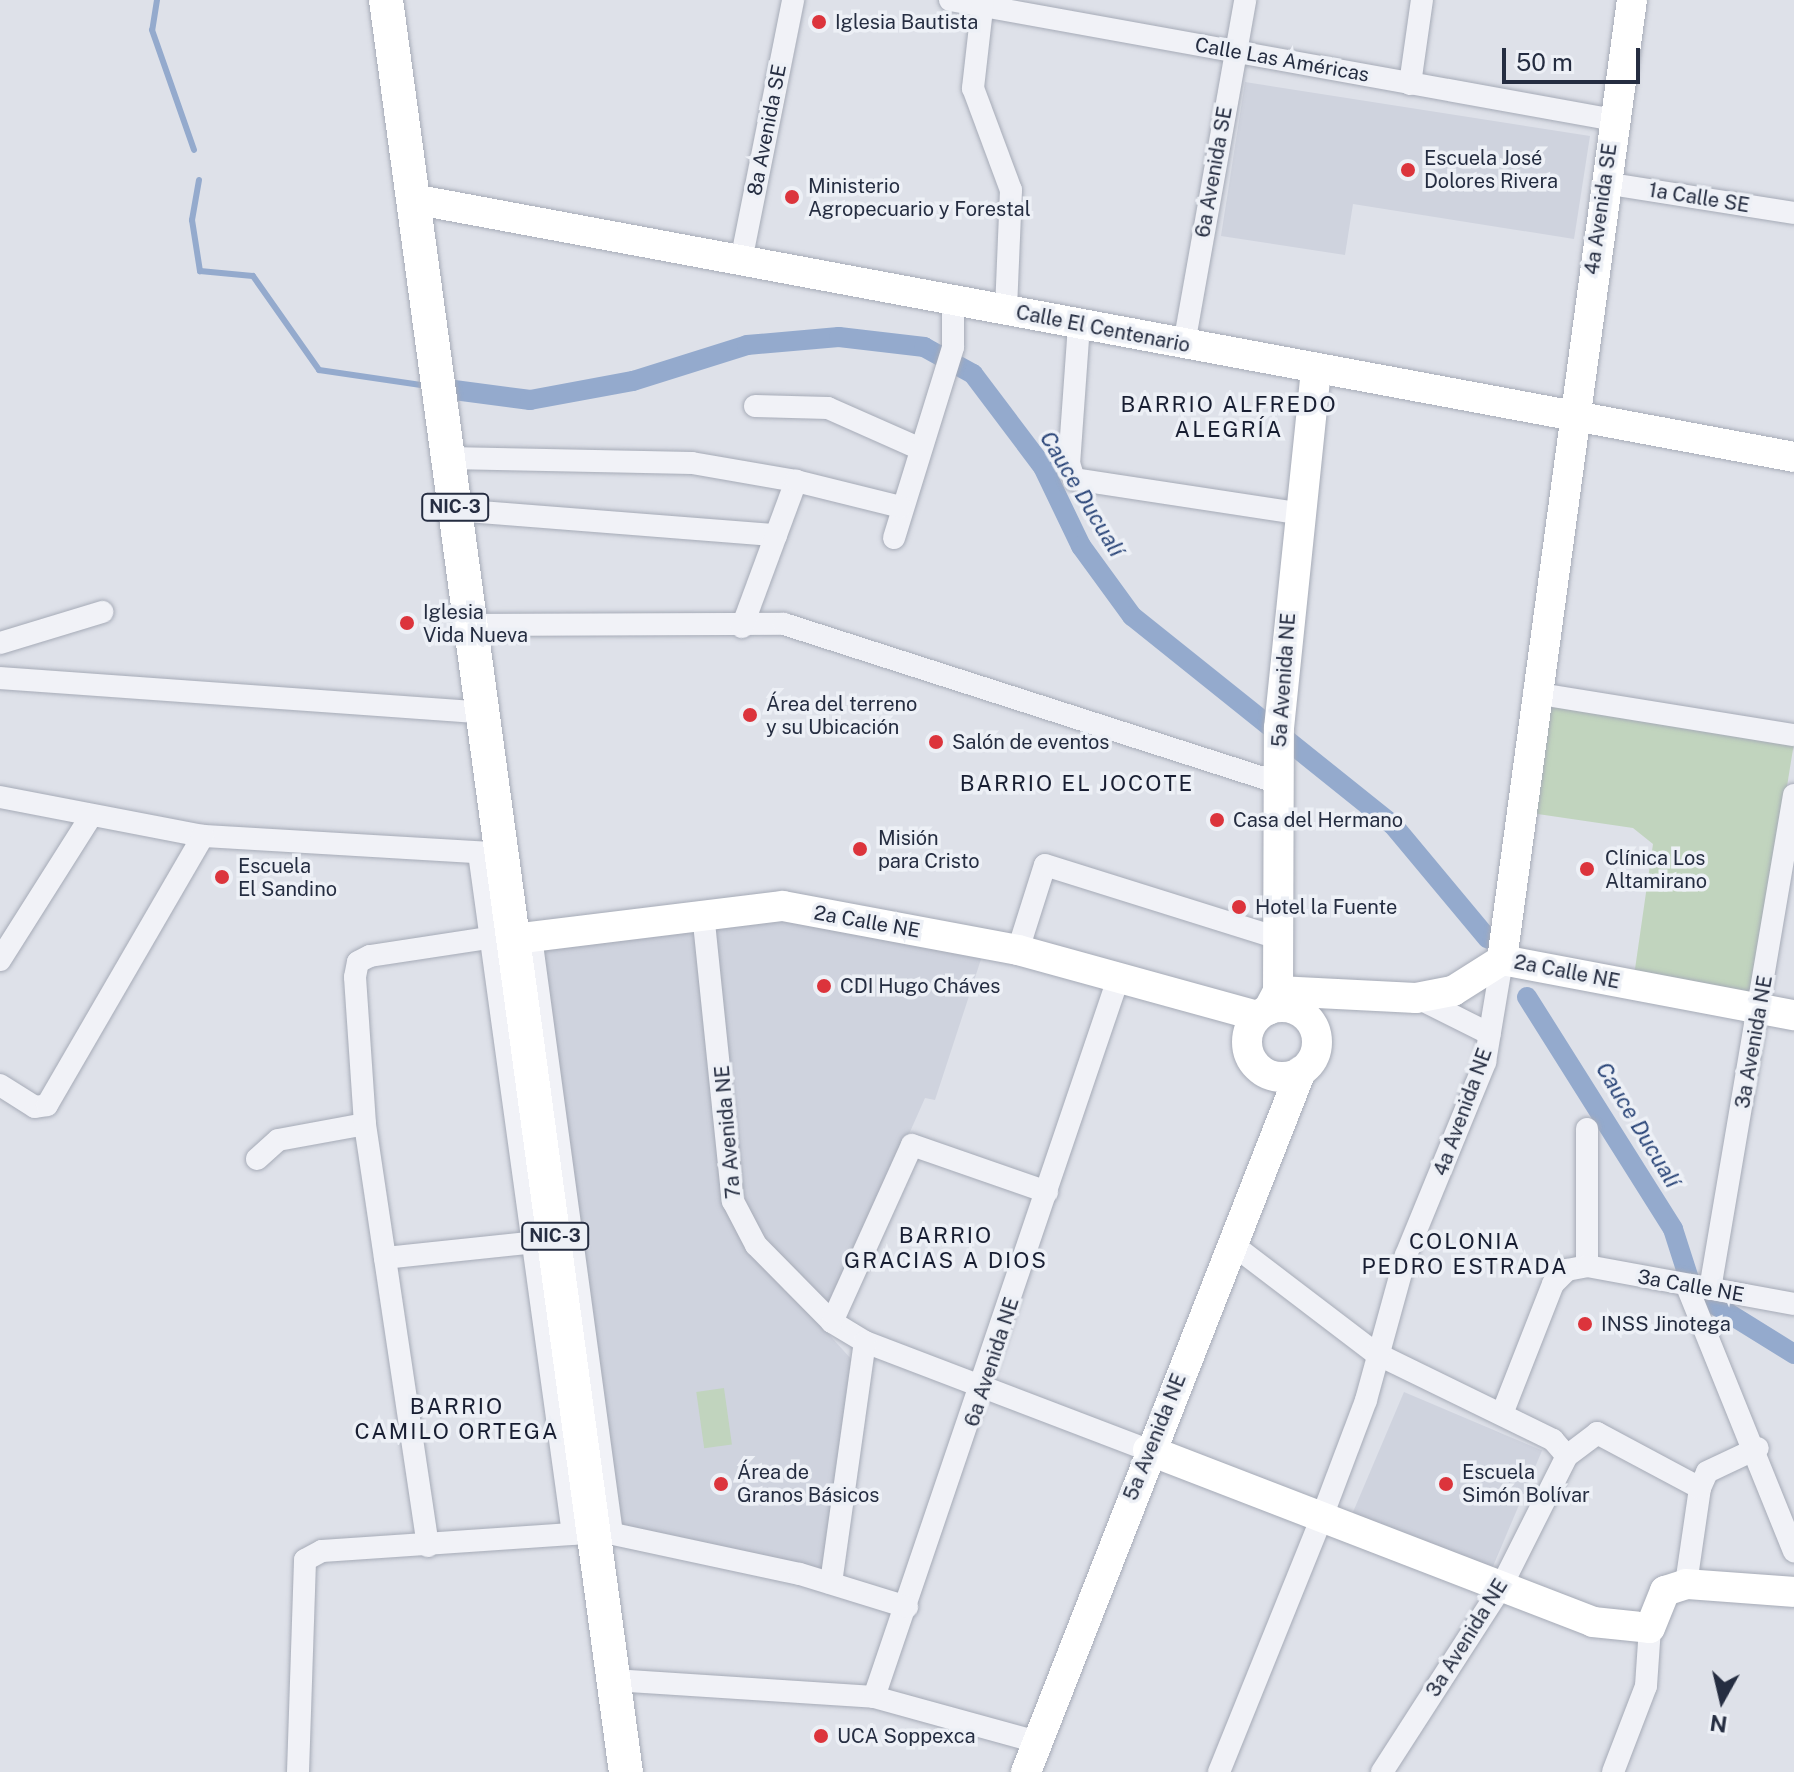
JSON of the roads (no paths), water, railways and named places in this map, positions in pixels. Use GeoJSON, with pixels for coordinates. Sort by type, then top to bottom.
{"type":"FeatureCollection","features":[{"type":"Feature","properties":{"kind":"main road","name":"NIC-3"},"geometry":{"type":"LineString","coordinates":[[386,0],[483,713],[491,853],[512,937],[544,1242],[593,1533],[626,1772]]}},
{"type":"Feature","properties":{"kind":"street","name":"8a Avenida SE"},"geometry":{"type":"LineString","coordinates":[[741,261],[793,0]]}},
{"type":"Feature","properties":{"kind":"street","name":"Calle Las Américas"},"geometry":{"type":"LineString","coordinates":[[950,0],[982,3],[1614,120]]}},
{"type":"Feature","properties":{"kind":"street","name":"6a Avenida SE"},"geometry":{"type":"LineString","coordinates":[[1184,344],[1245,0]]}},
{"type":"Feature","properties":{"kind":"street"},"geometry":{"type":"LineString","coordinates":[[1410,84],[1422,0]]}},
{"type":"Feature","properties":{"kind":"street","name":"4a Avenida SE"},"geometry":{"type":"LineString","coordinates":[[1564,416],[1605,183],[1632,0]]}},
{"type":"Feature","properties":{"kind":"street"},"geometry":{"type":"LineString","coordinates":[[982,3],[973,88],[1014,211],[1006,311]]}},
{"type":"Feature","properties":{"kind":"street","name":"1a Calle SE"},"geometry":{"type":"LineString","coordinates":[[1605,183],[1794,213]]}},
{"type":"Feature","properties":{"kind":"street","name":"Calle El Centenario"},"geometry":{"type":"LineString","coordinates":[[413,199],[1794,457]]}},
{"type":"Feature","properties":{"kind":"street"},"geometry":{"type":"LineString","coordinates":[[894,538],[916,447],[947,361],[953,301]]}},
{"type":"Feature","properties":{"kind":"street"},"geometry":{"type":"LineString","coordinates":[[1079,325],[1069,463],[1074,479],[1296,513]]}},
{"type":"Feature","properties":{"kind":"street","name":"5a Avenida NE"},"geometry":{"type":"LineString","coordinates":[[1279,1007],[1279,738],[1296,513],[1316,369]]}},
{"type":"Feature","properties":{"kind":"street"},"geometry":{"type":"LineString","coordinates":[[755,406],[828,408],[916,447]]}},
{"type":"Feature","properties":{"kind":"street","name":"4a Avenida NE"},"geometry":{"type":"LineString","coordinates":[[1219,1772],[1320,1522],[1375,1353],[1490,1034],[1502,960],[1534,693],[1564,416]]}},
{"type":"Feature","properties":{"kind":"street"},"geometry":{"type":"LineString","coordinates":[[449,458],[692,463],[796,481],[901,507]]}},
{"type":"Feature","properties":{"kind":"street"},"geometry":{"type":"LineString","coordinates":[[742,627],[796,481]]}},
{"type":"Feature","properties":{"kind":"street"},"geometry":{"type":"LineString","coordinates":[[455,510],[776,535]]}},
{"type":"Feature","properties":{"kind":"street"},"geometry":{"type":"LineString","coordinates":[[0,643],[102,612]]}},
{"type":"Feature","properties":{"kind":"street"},"geometry":{"type":"LineString","coordinates":[[471,625],[742,627],[784,624],[867,648],[1279,783]]}},
{"type":"Feature","properties":{"kind":"street"},"geometry":{"type":"LineString","coordinates":[[0,678],[483,713]]}},
{"type":"Feature","properties":{"kind":"street"},"geometry":{"type":"LineString","coordinates":[[1534,693],[1794,735]]}},
{"type":"Feature","properties":{"kind":"street","name":"3a Avenida NE"},"geometry":{"type":"LineString","coordinates":[[1699,1289],[1761,1008],[1794,795]]}},
{"type":"Feature","properties":{"kind":"street"},"geometry":{"type":"LineString","coordinates":[[0,797],[89,819],[203,836],[491,853]]}},
{"type":"Feature","properties":{"kind":"street"},"geometry":{"type":"LineString","coordinates":[[0,960],[89,819]]}},
{"type":"Feature","properties":{"kind":"street"},"geometry":{"type":"LineString","coordinates":[[0,1085],[35,1107],[47,1105],[203,836]]}},
{"type":"Feature","properties":{"kind":"street"},"geometry":{"type":"LineString","coordinates":[[1018,950],[1045,865],[1278,938]]}},
{"type":"Feature","properties":{"kind":"street","name":"2a Calle NE"},"geometry":{"type":"LineString","coordinates":[[512,937],[783,906],[1018,950],[1212,1007],[1279,1007],[1347,997],[1418,998],[1465,986],[1502,960],[1794,1015]]}},
{"type":"Feature","properties":{"kind":"street","name":"7a Avenida NE"},"geometry":{"type":"LineString","coordinates":[[703,913],[734,1207],[756,1245],[832,1322],[865,1342],[986,1384],[1148,1450]]}},
{"type":"Feature","properties":{"kind":"street"},"geometry":{"type":"LineString","coordinates":[[428,1546],[365,1124],[358,962],[512,937],[593,1533]]}},
{"type":"Feature","properties":{"kind":"street","name":"6a Avenida NE"},"geometry":{"type":"LineString","coordinates":[[874,1697],[986,1384],[1118,979]]}},
{"type":"Feature","properties":{"kind":"street","name":"5a Avenida NE"},"geometry":{"type":"LineString","coordinates":[[1026,1772],[1148,1450],[1288,1103],[1308,1062],[1347,997]]}},
{"type":"Feature","properties":{"kind":"street"},"geometry":{"type":"LineString","coordinates":[[1418,998],[1490,1034]]}},
{"type":"Feature","properties":{"kind":"street"},"geometry":{"type":"LineString","coordinates":[[1212,1007],[1288,1103]]}},
{"type":"Feature","properties":{"kind":"street"},"geometry":{"type":"LineString","coordinates":[[1279,1007],[1315,1030],[1308,1062],[1259,1066],[1247,1036],[1279,1007]]}},
{"type":"Feature","properties":{"kind":"street"},"geometry":{"type":"LineString","coordinates":[[257,1159],[278,1140],[365,1124]]}},
{"type":"Feature","properties":{"kind":"street"},"geometry":{"type":"LineString","coordinates":[[1502,1414],[1553,1284],[1567,1270],[1587,1266],[1587,1129]]}},
{"type":"Feature","properties":{"kind":"street"},"geometry":{"type":"LineString","coordinates":[[832,1322],[912,1145],[1047,1192]]}},
{"type":"Feature","properties":{"kind":"street"},"geometry":{"type":"LineString","coordinates":[[385,1258],[544,1242]]}},
{"type":"Feature","properties":{"kind":"street"},"geometry":{"type":"LineString","coordinates":[[1232,1244],[1375,1353],[1553,1440],[1567,1456],[1597,1433],[1700,1488]]}},
{"type":"Feature","properties":{"kind":"street","name":"3a Calle NE"},"geometry":{"type":"LineString","coordinates":[[1587,1266],[1794,1304]]}},
{"type":"Feature","properties":{"kind":"street"},"geometry":{"type":"LineString","coordinates":[[1699,1289],[1794,1551]]}},
{"type":"Feature","properties":{"kind":"street"},"geometry":{"type":"LineString","coordinates":[[831,1583],[865,1342]]}},
{"type":"Feature","properties":{"kind":"street"},"geometry":{"type":"LineString","coordinates":[[1686,1584],[1700,1488],[1707,1472],[1758,1448]]}},
{"type":"Feature","properties":{"kind":"street"},"geometry":{"type":"LineString","coordinates":[[1148,1450],[1320,1522],[1593,1622],[1650,1628]]}},
{"type":"Feature","properties":{"kind":"street","name":"3a Avenida NE"},"geometry":{"type":"LineString","coordinates":[[1382,1772],[1500,1589],[1567,1456]]}},
{"type":"Feature","properties":{"kind":"street"},"geometry":{"type":"LineString","coordinates":[[298,1772],[305,1560],[322,1551],[593,1533],[831,1583],[907,1607]]}},
{"type":"Feature","properties":{"kind":"street"},"geometry":{"type":"LineString","coordinates":[[1613,1772],[1646,1686],[1650,1628],[1665,1591],[1686,1584],[1794,1592]]}},
{"type":"Feature","properties":{"kind":"street"},"geometry":{"type":"LineString","coordinates":[[613,1680],[874,1697],[1037,1742]]}},
{"type":"Feature","properties":{"kind":"waterway"},"geometry":{"type":"LineString","coordinates":[[157,0],[152,30],[194,150]]}},
{"type":"Feature","properties":{"kind":"waterway"},"geometry":{"type":"LineString","coordinates":[[199,180],[192,220],[200,271],[253,276],[319,370],[428,386]]}},
{"type":"Feature","properties":{"kind":"waterway","name":"Cauce Ducualí"},"geometry":{"type":"LineString","coordinates":[[439,388],[530,400],[633,381],[747,345],[839,337],[924,347],[973,374],[1043,467],[1081,546],[1132,616],[1393,825],[1488,939]]}},
{"type":"Feature","properties":{"kind":"waterway","name":"Cauce Ducualí"},"geometry":{"type":"LineString","coordinates":[[1527,997],[1673,1229],[1691,1285]]}},
{"type":"Feature","properties":{"kind":"waterway","name":"Cauce Ducualí"},"geometry":{"type":"LineString","coordinates":[[1699,1295],[1794,1354]]}},
{"type":"Feature","properties":{"kind":"place","name":"Iglesia Bautista"},"geometry":{"type":"Point","coordinates":[819,22]}},
{"type":"Feature","properties":{"kind":"place","name":"Escuela José Dolores Rivera"},"geometry":{"type":"Point","coordinates":[1408,170]}},
{"type":"Feature","properties":{"kind":"place","name":"Ministerio Agropecuario y Forestal"},"geometry":{"type":"Point","coordinates":[792,197]}},
{"type":"Feature","properties":{"kind":"place","name":"Iglesia Vida Nueva"},"geometry":{"type":"Point","coordinates":[407,623]}},
{"type":"Feature","properties":{"kind":"place","name":"Área del terreno y su Ubicación"},"geometry":{"type":"Point","coordinates":[750,715]}},
{"type":"Feature","properties":{"kind":"place","name":"Salón de eventos"},"geometry":{"type":"Point","coordinates":[936,742]}},
{"type":"Feature","properties":{"kind":"place","name":"Casa del Hermano"},"geometry":{"type":"Point","coordinates":[1217,820]}},
{"type":"Feature","properties":{"kind":"place","name":"Misión para Cristo"},"geometry":{"type":"Point","coordinates":[860,849]}},
{"type":"Feature","properties":{"kind":"place","name":"Clínica Los Altamirano"},"geometry":{"type":"Point","coordinates":[1587,869]}},
{"type":"Feature","properties":{"kind":"place","name":"Escuela El Sandino"},"geometry":{"type":"Point","coordinates":[222,877]}},
{"type":"Feature","properties":{"kind":"place","name":"Hotel la Fuente"},"geometry":{"type":"Point","coordinates":[1239,907]}},
{"type":"Feature","properties":{"kind":"place","name":"CDI Hugo Cháves"},"geometry":{"type":"Point","coordinates":[824,986]}},
{"type":"Feature","properties":{"kind":"place","name":"INSS Jinotega"},"geometry":{"type":"Point","coordinates":[1585,1324]}},
{"type":"Feature","properties":{"kind":"place","name":"Área de Granos Básicos"},"geometry":{"type":"Point","coordinates":[721,1484]}},
{"type":"Feature","properties":{"kind":"place","name":"Escuela Simón Bolívar"},"geometry":{"type":"Point","coordinates":[1446,1484]}},
{"type":"Feature","properties":{"kind":"place","name":"UCA Soppexca"},"geometry":{"type":"Point","coordinates":[821,1736]}},
{"type":"Feature","properties":{"kind":"district","name":"BARRIO ALFREDO ALEGRÍA"},"geometry":{"type":"Point","coordinates":[1229,416]}},
{"type":"Feature","properties":{"kind":"district","name":"BARRIO EL JOCOTE"},"geometry":{"type":"Point","coordinates":[1077,784]}},
{"type":"Feature","properties":{"kind":"district","name":"BARRIO GRACIAS A DIOS"},"geometry":{"type":"Point","coordinates":[946,1248]}},
{"type":"Feature","properties":{"kind":"district","name":"COLONIA PEDRO ESTRADA"},"geometry":{"type":"Point","coordinates":[1465,1254]}},
{"type":"Feature","properties":{"kind":"district","name":"BARRIO CAMILO ORTEGA"},"geometry":{"type":"Point","coordinates":[457,1418]}}]}
